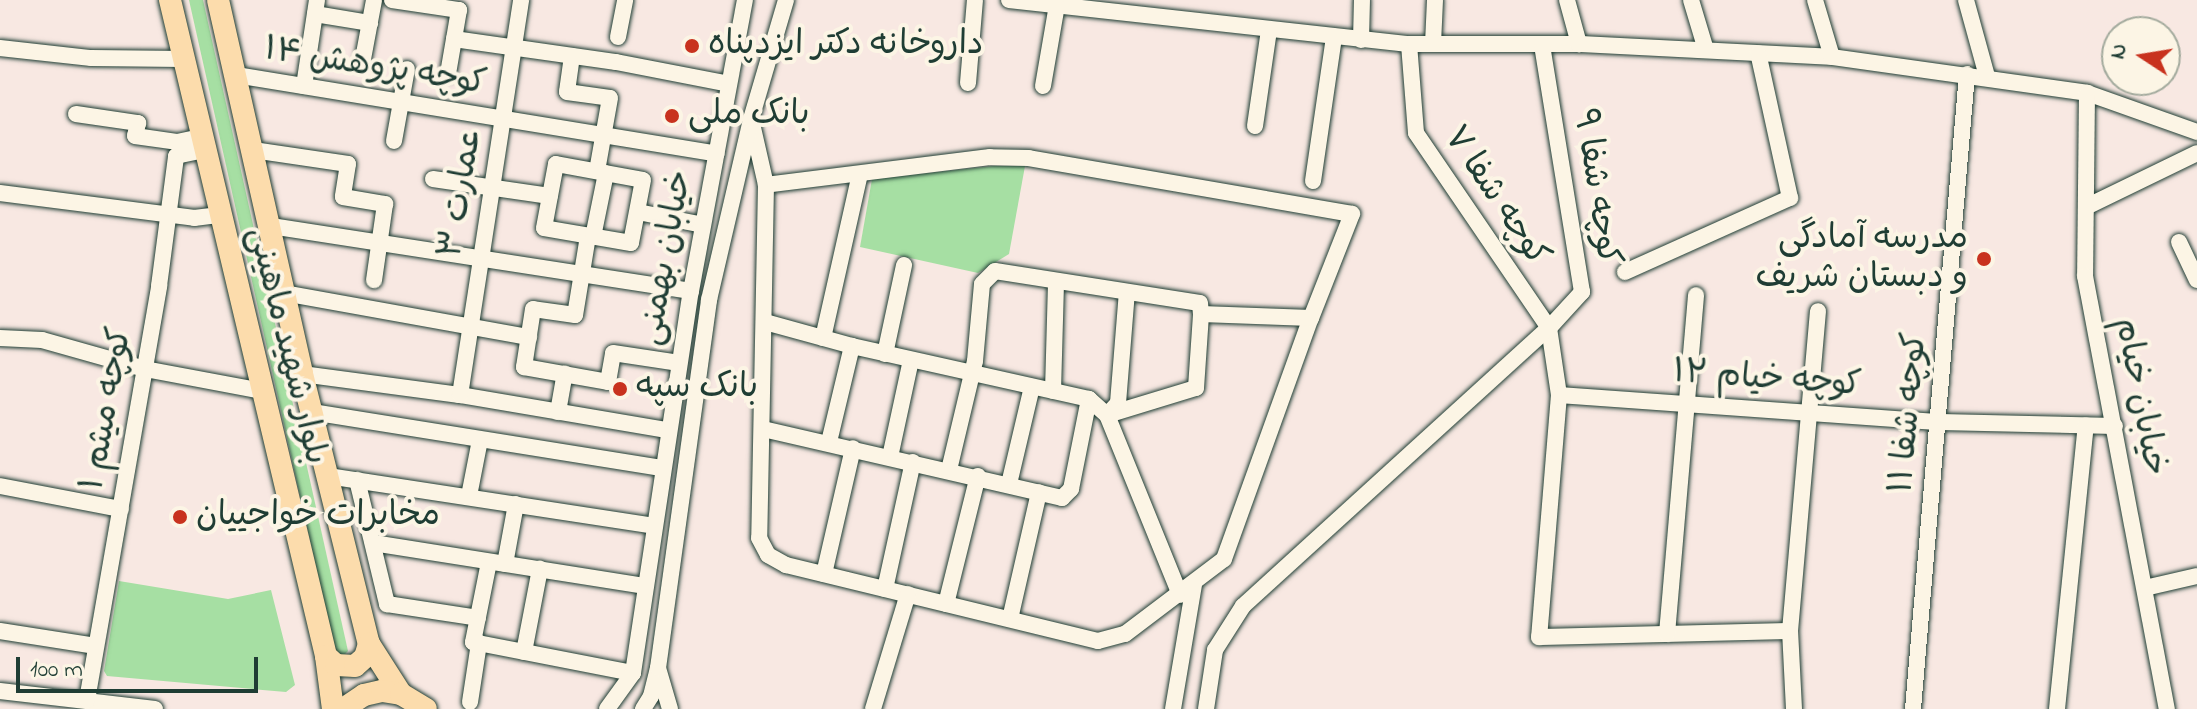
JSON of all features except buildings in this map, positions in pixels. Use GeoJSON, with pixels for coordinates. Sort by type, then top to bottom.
{"type":"FeatureCollection","features":[{"type":"Feature","properties":{"kind":"main road","name":"بلوار شهید ماهینی"},"geometry":{"type":"LineString","coordinates":[[170,0],[326,656],[333,709]]}},
{"type":"Feature","properties":{"kind":"main road","name":"بلوار شهید ماهینی"},"geometry":{"type":"LineString","coordinates":[[218,0],[302,374],[369,644],[401,694]]}},
{"type":"Feature","properties":{"kind":"main road"},"geometry":{"type":"LineString","coordinates":[[326,656],[336,665],[355,666],[365,657],[369,644]]}},
{"type":"Feature","properties":{"kind":"main road"},"geometry":{"type":"LineString","coordinates":[[343,709],[364,695],[382,691],[401,694],[426,709]]}},
{"type":"Feature","properties":{"kind":"street"},"geometry":{"type":"LineString","coordinates":[[363,59],[374,0]]}},
{"type":"Feature","properties":{"kind":"street"},"geometry":{"type":"LineString","coordinates":[[392,0],[459,10],[448,74]]}},
{"type":"Feature","properties":{"kind":"street","name":"عمارت ۳"},"geometry":{"type":"LineString","coordinates":[[460,395],[521,0]]}},
{"type":"Feature","properties":{"kind":"street"},"geometry":{"type":"LineString","coordinates":[[618,37],[625,0]]}},
{"type":"Feature","properties":{"kind":"street","name":"خیابان بهمنی"},"geometry":{"type":"LineString","coordinates":[[607,709],[633,673],[679,363],[745,0]]}},
{"type":"Feature","properties":{"kind":"street","name":"خیابان بهمنی"},"geometry":{"type":"LineString","coordinates":[[643,709],[651,696],[658,668],[709,300],[751,119],[786,0]]}},
{"type":"Feature","properties":{"kind":"street"},"geometry":{"type":"LineString","coordinates":[[968,83],[975,0]]}},
{"type":"Feature","properties":{"kind":"street"},"geometry":{"type":"LineString","coordinates":[[1009,0],[1409,44],[1579,44],[1832,57],[1987,76],[2087,93],[2197,132]]}},
{"type":"Feature","properties":{"kind":"street"},"geometry":{"type":"LineString","coordinates":[[1361,40],[1362,0]]}},
{"type":"Feature","properties":{"kind":"street"},"geometry":{"type":"LineString","coordinates":[[1433,44],[1435,0]]}},
{"type":"Feature","properties":{"kind":"street"},"geometry":{"type":"LineString","coordinates":[[1567,0],[1579,44]]}},
{"type":"Feature","properties":{"kind":"street"},"geometry":{"type":"LineString","coordinates":[[1691,0],[1706,50]]}},
{"type":"Feature","properties":{"kind":"street"},"geometry":{"type":"LineString","coordinates":[[1815,0],[1832,57]]}},
{"type":"Feature","properties":{"kind":"street"},"geometry":{"type":"LineString","coordinates":[[1966,0],[1987,76]]}},
{"type":"Feature","properties":{"kind":"street"},"geometry":{"type":"LineString","coordinates":[[1043,86],[1060,4]]}},
{"type":"Feature","properties":{"kind":"street"},"geometry":{"type":"LineString","coordinates":[[304,86],[316,7],[370,23]]}},
{"type":"Feature","properties":{"kind":"street"},"geometry":{"type":"LineString","coordinates":[[1255,126],[1269,30]]}},
{"type":"Feature","properties":{"kind":"street"},"geometry":{"type":"LineString","coordinates":[[1313,181],[1334,37]]}},
{"type":"Feature","properties":{"kind":"street"},"geometry":{"type":"LineString","coordinates":[[454,39],[729,84]]}},
{"type":"Feature","properties":{"kind":"street","name":"کوچه شفا ۷"},"geometry":{"type":"LineString","coordinates":[[1409,44],[1416,133],[1549,328]]}},
{"type":"Feature","properties":{"kind":"street","name":"کوچه شفا ۹"},"geometry":{"type":"LineString","coordinates":[[1542,44],[1582,292],[1549,328]]}},
{"type":"Feature","properties":{"kind":"street"},"geometry":{"type":"LineString","coordinates":[[0,48],[91,58],[183,59]]}},
{"type":"Feature","properties":{"kind":"street"},"geometry":{"type":"LineString","coordinates":[[1625,272],[1790,198],[1758,53]]}},
{"type":"Feature","properties":{"kind":"street"},"geometry":{"type":"LineString","coordinates":[[572,56],[567,92],[610,98],[591,237],[575,315],[533,309],[524,367],[608,382],[613,353],[679,363]]}},
{"type":"Feature","properties":{"kind":"street"},"geometry":{"type":"LineString","coordinates":[[394,141],[407,69]]}},
{"type":"Feature","properties":{"kind":"street","name":"کوچه شفا ۱۱"},"geometry":{"type":"LineString","coordinates":[[1913,709],[1940,422],[1967,74]]}},
{"type":"Feature","properties":{"kind":"street","name":"کوچه پژوهش ۱۴"},"geometry":{"type":"LineString","coordinates":[[236,75],[401,104],[605,133],[717,154]]}},
{"type":"Feature","properties":{"kind":"street","name":"خیابان خیام"},"geometry":{"type":"LineString","coordinates":[[2087,93],[2085,276],[2167,709]]}},
{"type":"Feature","properties":{"kind":"street"},"geometry":{"type":"LineString","coordinates":[[76,114],[138,123],[135,136],[177,149],[202,144]]}},
{"type":"Feature","properties":{"kind":"street"},"geometry":{"type":"LineString","coordinates":[[751,119],[766,185],[759,538],[768,555],[786,565],[1098,641],[1125,634],[1224,559],[1352,214],[1029,158],[990,157],[766,185]]}},
{"type":"Feature","properties":{"kind":"street","name":"کوچه میثم ۱"},"geometry":{"type":"LineString","coordinates":[[91,703],[96,646],[170,216],[177,149]]}},
{"type":"Feature","properties":{"kind":"street"},"geometry":{"type":"LineString","coordinates":[[253,150],[348,164],[343,197],[385,204],[374,280]]}},
{"type":"Feature","properties":{"kind":"street"},"geometry":{"type":"LineString","coordinates":[[2086,207],[2197,153]]}},
{"type":"Feature","properties":{"kind":"street"},"geometry":{"type":"LineString","coordinates":[[556,164],[601,172],[643,180],[631,243],[544,228],[556,164]]}},
{"type":"Feature","properties":{"kind":"street"},"geometry":{"type":"LineString","coordinates":[[823,338],[860,174]]}},
{"type":"Feature","properties":{"kind":"street"},"geometry":{"type":"LineString","coordinates":[[433,179],[550,196]]}},
{"type":"Feature","properties":{"kind":"street"},"geometry":{"type":"LineString","coordinates":[[0,193],[170,216],[194,218],[220,215]]}},
{"type":"Feature","properties":{"kind":"street"},"geometry":{"type":"LineString","coordinates":[[638,212],[703,225]]}},
{"type":"Feature","properties":{"kind":"street"},"geometry":{"type":"LineString","coordinates":[[271,226],[691,291]]}},
{"type":"Feature","properties":{"kind":"street"},"geometry":{"type":"LineString","coordinates":[[2179,242],[2197,280]]}},
{"type":"Feature","properties":{"kind":"street"},"geometry":{"type":"LineString","coordinates":[[885,354],[904,265]]}},
{"type":"Feature","properties":{"kind":"street"},"geometry":{"type":"LineString","coordinates":[[949,470],[975,361],[982,284],[995,271],[1200,303],[1196,388],[1107,415]]}},
{"type":"Feature","properties":{"kind":"street"},"geometry":{"type":"LineString","coordinates":[[1053,391],[1056,281]]}},
{"type":"Feature","properties":{"kind":"street"},"geometry":{"type":"LineString","coordinates":[[1107,415],[1118,403],[1127,292]]}},
{"type":"Feature","properties":{"kind":"street"},"geometry":{"type":"LineString","coordinates":[[284,293],[529,337]]}},
{"type":"Feature","properties":{"kind":"street"},"geometry":{"type":"LineString","coordinates":[[1667,634],[1696,295]]}},
{"type":"Feature","properties":{"kind":"street"},"geometry":{"type":"LineString","coordinates":[[1794,709],[1790,631],[1818,311]]}},
{"type":"Feature","properties":{"kind":"street"},"geometry":{"type":"LineString","coordinates":[[1201,314],[1311,318]]}},
{"type":"Feature","properties":{"kind":"street"},"geometry":{"type":"LineString","coordinates":[[765,322],[885,354],[1089,399],[1107,415],[1187,590],[1173,709]]}},
{"type":"Feature","properties":{"kind":"street"},"geometry":{"type":"LineString","coordinates":[[1549,328],[1559,395],[1539,637],[1790,631]]}},
{"type":"Feature","properties":{"kind":"street"},"geometry":{"type":"LineString","coordinates":[[1206,709],[1215,650],[1243,606],[1549,328]]}},
{"type":"Feature","properties":{"kind":"street"},"geometry":{"type":"LineString","coordinates":[[0,338],[42,340],[145,369],[263,391]]}},
{"type":"Feature","properties":{"kind":"street"},"geometry":{"type":"LineString","coordinates":[[829,442],[852,346]]}},
{"type":"Feature","properties":{"kind":"street"},"geometry":{"type":"LineString","coordinates":[[890,457],[911,360]]}},
{"type":"Feature","properties":{"kind":"street"},"geometry":{"type":"LineString","coordinates":[[302,374],[460,395],[668,430]]}},
{"type":"Feature","properties":{"kind":"street"},"geometry":{"type":"LineString","coordinates":[[558,412],[565,374]]}},
{"type":"Feature","properties":{"kind":"street"},"geometry":{"type":"LineString","coordinates":[[1009,484],[1032,387]]}},
{"type":"Feature","properties":{"kind":"street","name":"کوچه خیام ۱۲"},"geometry":{"type":"LineString","coordinates":[[1559,395],[1940,422],[2115,426]]}},
{"type":"Feature","properties":{"kind":"street"},"geometry":{"type":"LineString","coordinates":[[763,429],[978,476],[1062,498],[1071,489],[1089,399]]}},
{"type":"Feature","properties":{"kind":"street"},"geometry":{"type":"LineString","coordinates":[[312,412],[662,468]]}},
{"type":"Feature","properties":{"kind":"street"},"geometry":{"type":"LineString","coordinates":[[2057,709],[2086,425]]}},
{"type":"Feature","properties":{"kind":"street"},"geometry":{"type":"LineString","coordinates":[[469,496],[480,440]]}},
{"type":"Feature","properties":{"kind":"street"},"geometry":{"type":"LineString","coordinates":[[824,574],[853,448]]}},
{"type":"Feature","properties":{"kind":"street"},"geometry":{"type":"LineString","coordinates":[[885,589],[913,462]]}},
{"type":"Feature","properties":{"kind":"street"},"geometry":{"type":"LineString","coordinates":[[328,476],[654,526]]}},
{"type":"Feature","properties":{"kind":"street"},"geometry":{"type":"LineString","coordinates":[[946,604],[978,476]]}},
{"type":"Feature","properties":{"kind":"street"},"geometry":{"type":"LineString","coordinates":[[357,480],[387,604],[478,618]]}},
{"type":"Feature","properties":{"kind":"street"},"geometry":{"type":"LineString","coordinates":[[0,486],[121,509]]}},
{"type":"Feature","properties":{"kind":"street"},"geometry":{"type":"LineString","coordinates":[[1010,619],[1039,492]]}},
{"type":"Feature","properties":{"kind":"street"},"geometry":{"type":"LineString","coordinates":[[516,504],[473,642],[633,673]]}},
{"type":"Feature","properties":{"kind":"street"},"geometry":{"type":"LineString","coordinates":[[373,543],[646,586]]}},
{"type":"Feature","properties":{"kind":"street"},"geometry":{"type":"LineString","coordinates":[[524,652],[540,569]]}},
{"type":"Feature","properties":{"kind":"street"},"geometry":{"type":"LineString","coordinates":[[2145,588],[2197,576]]}},
{"type":"Feature","properties":{"kind":"street"},"geometry":{"type":"LineString","coordinates":[[873,709],[908,594]]}},
{"type":"Feature","properties":{"kind":"street"},"geometry":{"type":"LineString","coordinates":[[0,631],[96,646]]}},
{"type":"Feature","properties":{"kind":"street"},"geometry":{"type":"LineString","coordinates":[[470,702],[479,643]]}},
{"type":"Feature","properties":{"kind":"street"},"geometry":{"type":"LineString","coordinates":[[658,668],[670,709]]}},
{"type":"Feature","properties":{"kind":"street"},"geometry":{"type":"LineString","coordinates":[[0,691],[155,709]]}},
{"type":"Feature","properties":{"kind":"green space"},"geometry":{"type":"Polygon","coordinates":[[[189,0],[203,0],[348,651],[343,656],[335,652],[189,0]]]}},
{"type":"Feature","properties":{"kind":"green space"},"geometry":{"type":"Polygon","coordinates":[[[994,166],[1025,166],[1009,254],[978,273],[860,247],[872,179],[994,166]]]}},
{"type":"Feature","properties":{"kind":"green space"},"geometry":{"type":"Polygon","coordinates":[[[119,581],[228,599],[271,590],[295,685],[286,692],[107,676],[104,671],[119,581]]]}},
{"type":"Feature","properties":{"kind":"place","name":"داروخانه دکتر ایزدپناه"},"geometry":{"type":"Point","coordinates":[692,46]}},
{"type":"Feature","properties":{"kind":"place","name":"بانک ملی"},"geometry":{"type":"Point","coordinates":[672,116]}},
{"type":"Feature","properties":{"kind":"place","name":"مدرسه آمادگی و دبستان شریف"},"geometry":{"type":"Point","coordinates":[1984,259]}},
{"type":"Feature","properties":{"kind":"place","name":"بانک سپه"},"geometry":{"type":"Point","coordinates":[620,389]}},
{"type":"Feature","properties":{"kind":"place","name":"مخابرات خواجییان"},"geometry":{"type":"Point","coordinates":[180,517]}}]}
